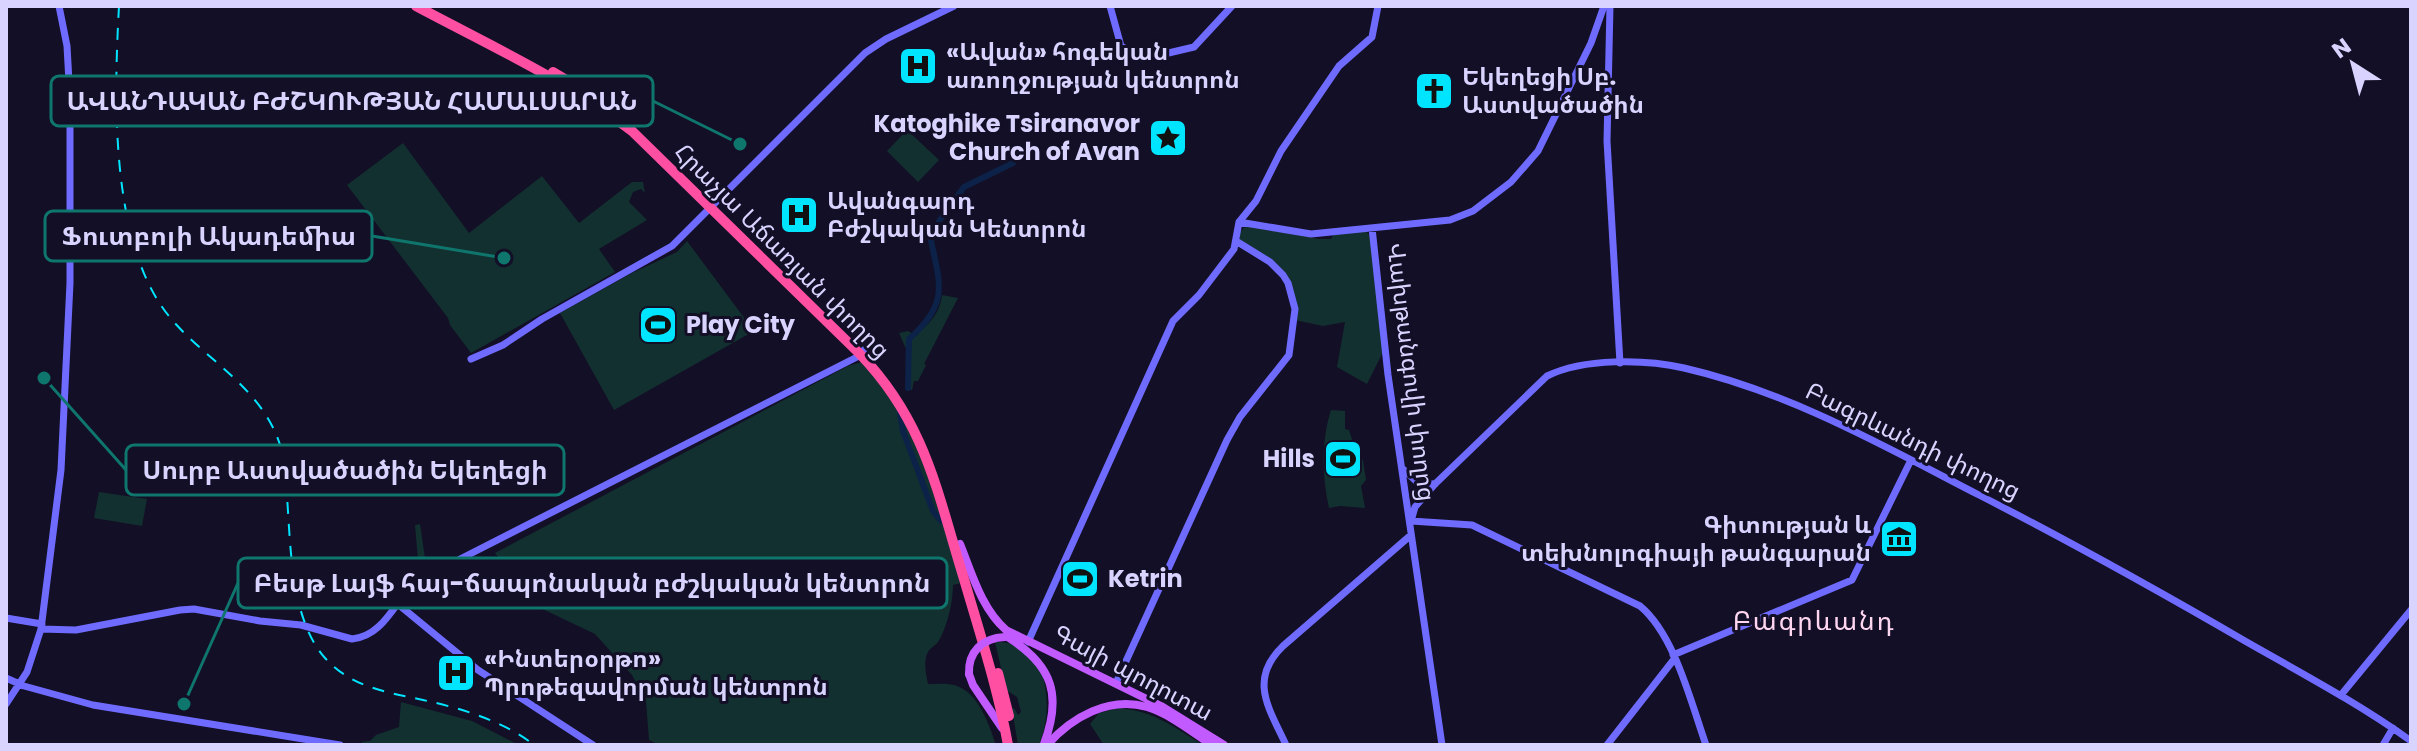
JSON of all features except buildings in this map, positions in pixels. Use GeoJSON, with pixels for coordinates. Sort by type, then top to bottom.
{"type":"FeatureCollection","features":[{"type":"Feature","properties":{"kind":"highway","name":"Հրաչյա Աճառյան փողոց"},"geometry":{"type":"LineString","coordinates":[[416,6],[611,115],[713,206],[901,394],[922,431],[1003,691],[1010,744]]}},
{"type":"Feature","properties":{"kind":"highway","name":"Հրաչյա Աճառյան փողոց"},"geometry":{"type":"LineString","coordinates":[[431,6],[565,78],[615,110],[652,141],[713,206]]}},
{"type":"Feature","properties":{"kind":"main road"},"geometry":{"type":"LineString","coordinates":[[957,545],[989,611],[1003,627],[1025,640]]}},
{"type":"Feature","properties":{"kind":"main road"},"geometry":{"type":"LineString","coordinates":[[1007,638],[1030,652],[1044,670]]}},
{"type":"Feature","properties":{"kind":"main road"},"geometry":{"type":"LineString","coordinates":[[1010,744],[994,713],[973,685],[969,674],[970,659],[978,647],[991,639],[1025,640]]}},
{"type":"Feature","properties":{"kind":"main road","name":"Գայի պողոտա"},"geometry":{"type":"LineString","coordinates":[[1025,640],[1161,706],[1224,745]]}},
{"type":"Feature","properties":{"kind":"main road"},"geometry":{"type":"LineString","coordinates":[[1039,647],[1054,695],[1049,743]]}},
{"type":"Feature","properties":{"kind":"main road"},"geometry":{"type":"LineString","coordinates":[[1112,705],[1119,695],[1116,683]]}},
{"type":"Feature","properties":{"kind":"main road","name":"Գայի պողոտա"},"geometry":{"type":"LineString","coordinates":[[1049,743],[1089,713],[1112,705],[1133,705],[1157,711],[1212,745]]}},
{"type":"Feature","properties":{"kind":"street"},"geometry":{"type":"LineString","coordinates":[[6,704],[20,685],[36,650],[42,626],[61,470],[70,283],[69,72],[59,6]]}},
{"type":"Feature","properties":{"kind":"street"},"geometry":{"type":"LineString","coordinates":[[471,359],[503,345],[545,317],[665,251],[865,53],[886,39],[954,6]]}},
{"type":"Feature","properties":{"kind":"street"},"geometry":{"type":"LineString","coordinates":[[1110,6],[1121,46],[1143,59],[1194,47],[1232,6]]}},
{"type":"Feature","properties":{"kind":"street"},"geometry":{"type":"LineString","coordinates":[[1025,640],[1173,321],[1199,295],[1234,249],[1239,222],[1256,201],[1281,151],[1339,66],[1372,37],[1378,6]]}},
{"type":"Feature","properties":{"kind":"street"},"geometry":{"type":"LineString","coordinates":[[1239,222],[1311,234],[1450,220],[1473,211],[1494,197],[1538,151],[1591,43],[1604,6]]}},
{"type":"Feature","properties":{"kind":"street"},"geometry":{"type":"LineString","coordinates":[[1610,6],[1608,172],[1620,363]]}},
{"type":"Feature","properties":{"kind":"street"},"geometry":{"type":"LineString","coordinates":[[1591,43],[1602,27],[1608,28]]}},
{"type":"Feature","properties":{"kind":"street","name":"Վախթանգովի փողոց"},"geometry":{"type":"LineString","coordinates":[[1372,228],[1388,375],[1442,745]]}},
{"type":"Feature","properties":{"kind":"street"},"geometry":{"type":"LineString","coordinates":[[1116,683],[1227,440],[1253,400],[1289,355],[1295,309],[1288,283],[1270,262],[1236,241]]}},
{"type":"Feature","properties":{"kind":"street"},"geometry":{"type":"LineString","coordinates":[[6,618],[76,630],[194,609],[301,625],[352,639],[367,634],[399,605],[410,587],[422,578],[862,352]]}},
{"type":"Feature","properties":{"kind":"street","name":"Բագրևանդի փողոց"},"geometry":{"type":"LineString","coordinates":[[1411,521],[1415,507],[1435,484],[1547,376],[1577,365],[1620,363],[1672,366],[1744,386],[1829,418],[2085,549],[2341,695],[2411,741]]}},
{"type":"Feature","properties":{"kind":"street"},"geometry":{"type":"LineString","coordinates":[[1607,745],[1674,656],[1852,580],[1911,460]]}},
{"type":"Feature","properties":{"kind":"street"},"geometry":{"type":"LineString","coordinates":[[1402,467],[1418,483],[1435,484]]}},
{"type":"Feature","properties":{"kind":"street"},"geometry":{"type":"LineString","coordinates":[[1411,521],[1472,525],[1640,606],[1652,616],[1674,656],[1706,745]]}},
{"type":"Feature","properties":{"kind":"street"},"geometry":{"type":"LineString","coordinates":[[1286,745],[1265,697],[1263,680],[1269,663],[1283,646],[1411,535]]}},
{"type":"Feature","properties":{"kind":"street"},"geometry":{"type":"LineString","coordinates":[[399,605],[468,663],[593,745]]}},
{"type":"Feature","properties":{"kind":"street"},"geometry":{"type":"LineString","coordinates":[[2341,695],[2411,610]]}},
{"type":"Feature","properties":{"kind":"street"},"geometry":{"type":"LineString","coordinates":[[6,678],[20,685],[93,705],[340,745]]}},
{"type":"Feature","properties":{"kind":"street"},"geometry":{"type":"LineString","coordinates":[[2383,745],[2393,728]]}},
{"type":"Feature","properties":{"kind":"green space"},"geometry":{"type":"Polygon","coordinates":[[[907,130],[939,160],[918,182],[887,151],[907,130]]]}},
{"type":"Feature","properties":{"kind":"green space"},"geometry":{"type":"Polygon","coordinates":[[[403,143],[469,233],[542,176],[579,223],[632,182],[643,182],[645,193],[641,189],[633,192],[629,202],[647,220],[599,249],[615,272],[471,353],[347,185],[403,143]]]}},
{"type":"Feature","properties":{"kind":"green space"},"geometry":{"type":"Polygon","coordinates":[[[1246,226],[1319,239],[1331,239],[1334,233],[1366,231],[1376,270],[1383,352],[1367,384],[1337,367],[1345,322],[1323,326],[1295,320],[1287,276],[1240,241],[1240,232],[1246,226]]]}},
{"type":"Feature","properties":{"kind":"green space","name":"Play City"},"geometry":{"type":"Polygon","coordinates":[[[687,241],[754,331],[614,410],[560,313],[677,252],[687,241]]]}},
{"type":"Feature","properties":{"kind":"green space"},"geometry":{"type":"Polygon","coordinates":[[[942,295],[958,298],[918,381],[914,381],[912,390],[906,389],[907,351],[899,333],[908,331],[915,335],[925,327],[936,313],[942,295]]]}},
{"type":"Feature","properties":{"kind":"green space"},"geometry":{"type":"Polygon","coordinates":[[[862,362],[893,401],[922,455],[961,583],[953,585],[944,630],[926,656],[928,684],[954,685],[970,694],[981,709],[996,745],[659,745],[649,740],[646,702],[632,675],[595,634],[534,605],[495,553],[848,366],[862,362]]]}},
{"type":"Feature","properties":{"kind":"green space","name":"Hills"},"geometry":{"type":"Polygon","coordinates":[[[1331,410],[1345,411],[1345,429],[1349,430],[1358,459],[1363,460],[1366,480],[1361,486],[1365,508],[1329,508],[1324,459],[1325,434],[1331,410]]]}},
{"type":"Feature","properties":{"kind":"green space"},"geometry":{"type":"Polygon","coordinates":[[[99,492],[147,499],[142,526],[94,518],[99,492]]]}},
{"type":"Feature","properties":{"kind":"green space"},"geometry":{"type":"Polygon","coordinates":[[[420,524],[427,572],[390,591],[389,568],[418,560],[415,525],[420,524]]]}},
{"type":"Feature","properties":{"kind":"green space"},"geometry":{"type":"Polygon","coordinates":[[[995,642],[1013,644],[1027,652],[1043,678],[1046,713],[1039,745],[1018,745],[1012,709],[1018,715],[1021,712],[1017,697],[1006,690],[995,642]]]}},
{"type":"Feature","properties":{"kind":"green space"},"geometry":{"type":"Polygon","coordinates":[[[401,702],[472,721],[519,745],[362,745],[362,742],[370,741],[376,735],[399,727],[401,702]]]}},
{"type":"Feature","properties":{"kind":"green space"},"geometry":{"type":"Polygon","coordinates":[[[1119,708],[1153,716],[1203,745],[1104,745],[1090,724],[1099,713],[1119,708]]]}},
{"type":"Feature","properties":{"kind":"waterway"},"geometry":{"type":"LineString","coordinates":[[935,227],[964,187],[1013,163]]}},
{"type":"Feature","properties":{"kind":"waterway"},"geometry":{"type":"LineString","coordinates":[[908,388],[909,339],[931,314],[939,292],[930,236],[933,231]]}},
{"type":"Feature","properties":{"kind":"waterway"},"geometry":{"type":"LineString","coordinates":[[900,413],[903,431],[933,511],[941,521]]}},
{"type":"Feature","properties":{"kind":"railway"},"geometry":{"type":"LineString","coordinates":[[119,6],[116,83],[120,171],[126,214],[137,254],[152,291],[173,321],[249,393],[273,428],[283,457],[298,598],[313,641],[335,668],[358,682],[481,716],[534,745]]}},
{"type":"Feature","properties":{"kind":"place","name":"«Ավան» հոգեկան առողջության կենտրոն"},"geometry":{"type":"Point","coordinates":[918,66]}},
{"type":"Feature","properties":{"kind":"place","name":"Եկեղեցի Սբ. Աստվածածին"},"geometry":{"type":"Point","coordinates":[1434,91]}},
{"type":"Feature","properties":{"kind":"place","name":"Katoghike Tsiranavor Church of Avan"},"geometry":{"type":"Point","coordinates":[1168,138]}},
{"type":"Feature","properties":{"kind":"place","name":"ԱՎԱՆԴԱԿԱՆ ԲԺՇԿՈՒԹՅԱՆ ՀԱՄԱԼՍԱՐԱՆ"},"geometry":{"type":"Point","coordinates":[740,144]}},
{"type":"Feature","properties":{"kind":"place","name":"Ավանգարդ Բժշկական Կենտրոն"},"geometry":{"type":"Point","coordinates":[799,215]}},
{"type":"Feature","properties":{"kind":"place","name":"Ֆուտբոլի Ակադեմիա"},"geometry":{"type":"Point","coordinates":[504,258]}},
{"type":"Feature","properties":{"kind":"place","name":"Play City"},"geometry":{"type":"Point","coordinates":[658,325]}},
{"type":"Feature","properties":{"kind":"place","name":"Սուրբ Աստվածածին Եկեղեցի"},"geometry":{"type":"Point","coordinates":[44,378]}},
{"type":"Feature","properties":{"kind":"place","name":"Hills"},"geometry":{"type":"Point","coordinates":[1343,459]}},
{"type":"Feature","properties":{"kind":"place","name":"Գիտության և տեխնոլոգիայի թանգարան"},"geometry":{"type":"Point","coordinates":[1899,539]}},
{"type":"Feature","properties":{"kind":"place","name":"Ketrin"},"geometry":{"type":"Point","coordinates":[1080,579]}},
{"type":"Feature","properties":{"kind":"place","name":"«Ինտերօրթո» Պրոթեզավորման կենտրոն"},"geometry":{"type":"Point","coordinates":[456,673]}},
{"type":"Feature","properties":{"kind":"place","name":"Բեսթ Լայֆ հայ-ճապոնական բժշկական կենտրոն"},"geometry":{"type":"Point","coordinates":[184,704]}},
{"type":"Feature","properties":{"kind":"district","name":"Բագրևանդ"},"geometry":{"type":"Point","coordinates":[1814,621]}}]}
